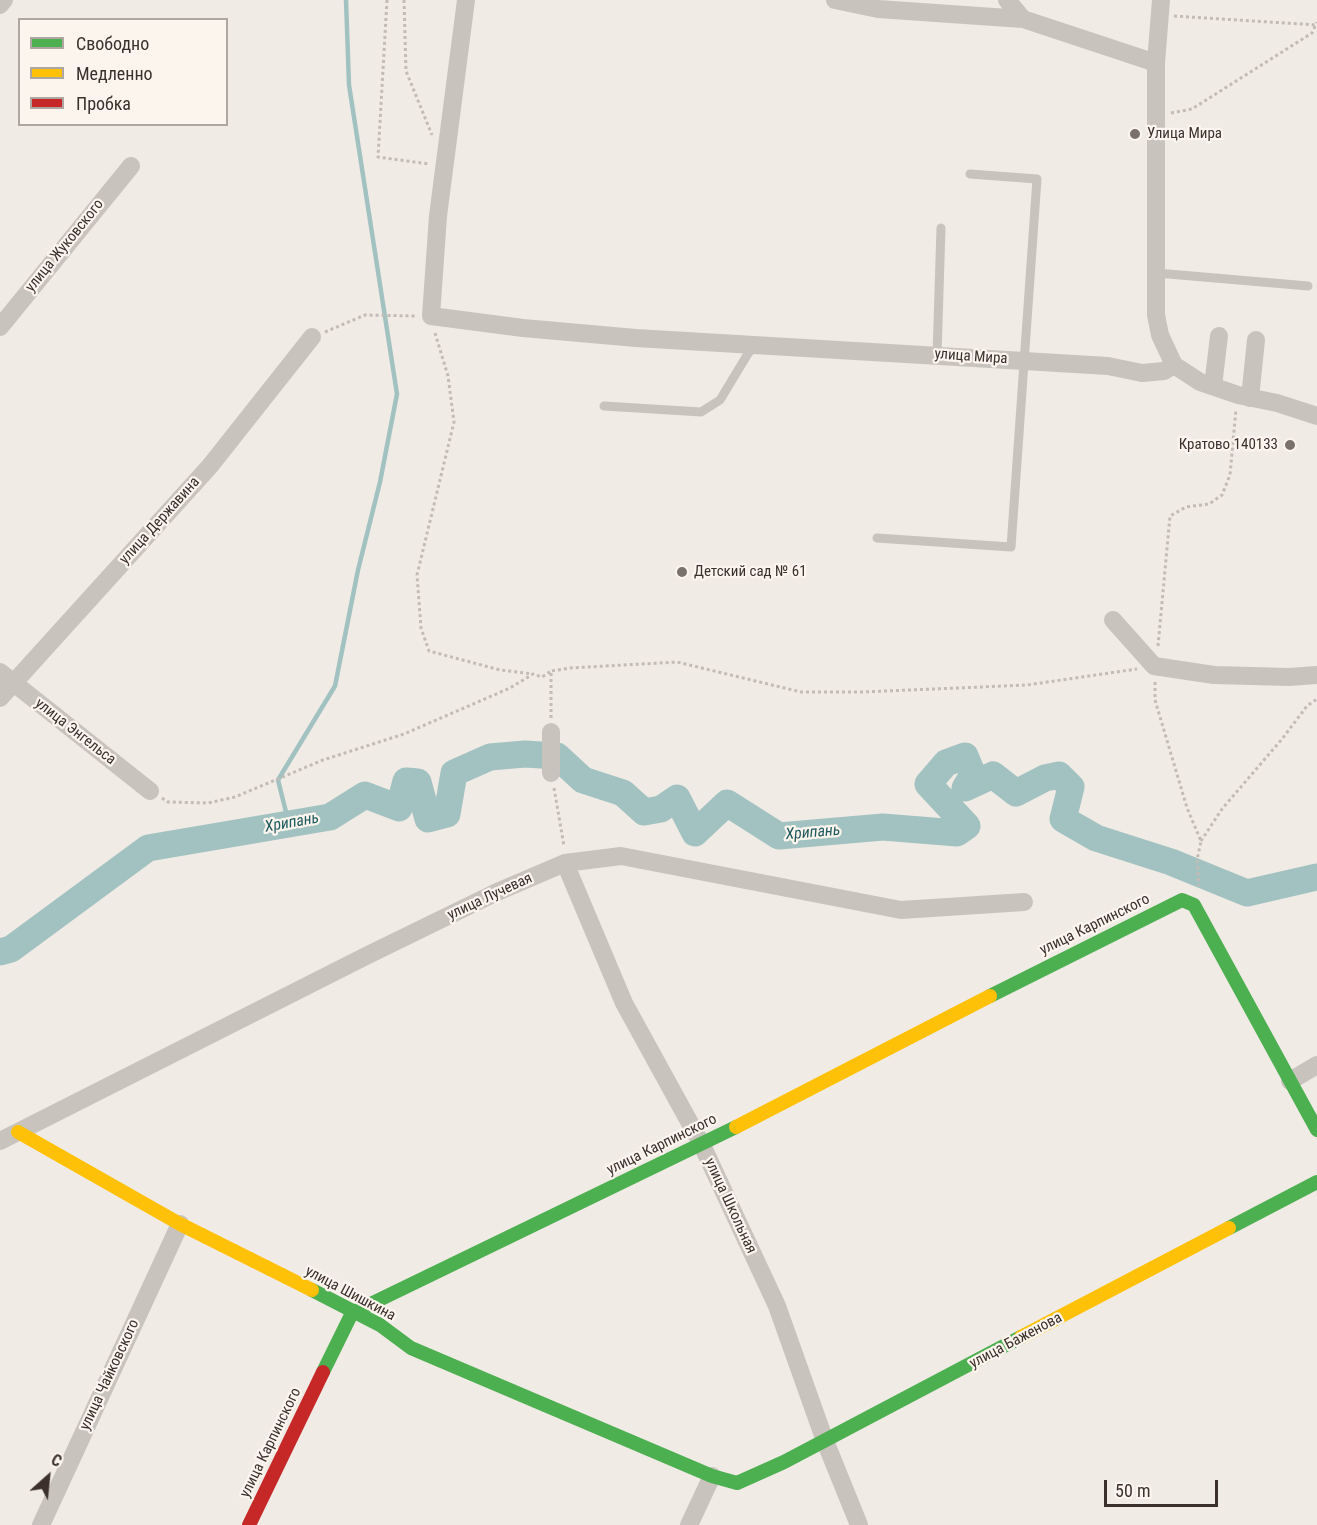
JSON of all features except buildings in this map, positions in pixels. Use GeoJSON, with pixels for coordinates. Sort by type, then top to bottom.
{"type":"FeatureCollection","features":[{"type":"Feature","properties":{"kind":"street"},"geometry":{"type":"LineString","coordinates":[[0,5],[4,0]]}},
{"type":"Feature","properties":{"kind":"street"},"geometry":{"type":"LineString","coordinates":[[430,316],[438,216],[466,0]]}},
{"type":"Feature","properties":{"kind":"street"},"geometry":{"type":"LineString","coordinates":[[835,0],[878,9],[1023,19],[1156,63]]}},
{"type":"Feature","properties":{"kind":"street"},"geometry":{"type":"LineString","coordinates":[[1007,0],[1023,19]]}},
{"type":"Feature","properties":{"kind":"street"},"geometry":{"type":"LineString","coordinates":[[1160,8],[1156,63],[1156,315],[1160,335],[1174,365],[1200,382],[1244,397],[1317,416]]}},
{"type":"Feature","properties":{"kind":"street","name":"улица Жуковского"},"geometry":{"type":"LineString","coordinates":[[0,327],[131,166]]}},
{"type":"Feature","properties":{"kind":"street","name":"улица Мира"},"geometry":{"type":"LineString","coordinates":[[430,316],[636,338],[1108,366],[1142,373],[1164,371],[1174,365]]}},
{"type":"Feature","properties":{"kind":"street"},"geometry":{"type":"LineString","coordinates":[[1213,386],[1219,336]]}},
{"type":"Feature","properties":{"kind":"street","name":"улица Державина"},"geometry":{"type":"LineString","coordinates":[[0,698],[7,677],[210,466],[312,337]]}},
{"type":"Feature","properties":{"kind":"street"},"geometry":{"type":"LineString","coordinates":[[1244,397],[1256,340]]}},
{"type":"Feature","properties":{"kind":"street"},"geometry":{"type":"LineString","coordinates":[[1113,620],[1154,666],[1214,675],[1289,677],[1317,675]]}},
{"type":"Feature","properties":{"kind":"street","name":"улица Энгельса"},"geometry":{"type":"LineString","coordinates":[[7,677],[150,791]]}},
{"type":"Feature","properties":{"kind":"street"},"geometry":{"type":"LineString","coordinates":[[551,732],[551,773]]}},
{"type":"Feature","properties":{"kind":"street","name":"улица Лучевая"},"geometry":{"type":"LineString","coordinates":[[0,1141],[379,949],[497,892],[565,863],[621,856],[901,910],[1024,902]]}},
{"type":"Feature","properties":{"kind":"street","name":"улица Школьная"},"geometry":{"type":"LineString","coordinates":[[565,863],[624,1003],[702,1145],[777,1306],[825,1441],[859,1525]]}},
{"type":"Feature","properties":{"kind":"street","name":"улица Карпинского"},"geometry":{"type":"LineString","coordinates":[[249,1525],[352,1312],[702,1145],[832,1076],[944,1022],[1006,987],[1182,900],[1194,905]]}},
{"type":"Feature","properties":{"kind":"street"},"geometry":{"type":"LineString","coordinates":[[1194,905],[1317,1130]]}},
{"type":"Feature","properties":{"kind":"street"},"geometry":{"type":"LineString","coordinates":[[1290,1081],[1317,1065]]}},
{"type":"Feature","properties":{"kind":"street","name":"улица Шишкина"},"geometry":{"type":"LineString","coordinates":[[18,1132],[180,1224],[380,1325],[411,1348],[712,1476]]}},
{"type":"Feature","properties":{"kind":"street","name":"улица Баженова"},"geometry":{"type":"LineString","coordinates":[[712,1476],[736,1483],[825,1441],[1317,1182]]}},
{"type":"Feature","properties":{"kind":"street","name":"улица Чайковского"},"geometry":{"type":"LineString","coordinates":[[41,1525],[180,1224]]}},
{"type":"Feature","properties":{"kind":"street"},"geometry":{"type":"LineString","coordinates":[[689,1525],[712,1476]]}},
{"type":"Feature","properties":{"kind":"lane"},"geometry":{"type":"LineString","coordinates":[[878,538],[1011,547],[1037,179],[970,174]]}},
{"type":"Feature","properties":{"kind":"lane"},"geometry":{"type":"LineString","coordinates":[[937,355],[941,228]]}},
{"type":"Feature","properties":{"kind":"lane"},"geometry":{"type":"LineString","coordinates":[[1157,273],[1308,286]]}},
{"type":"Feature","properties":{"kind":"lane"},"geometry":{"type":"LineString","coordinates":[[603,406],[700,412],[720,400],[749,352],[763,345]]}},
{"type":"Feature","properties":{"kind":"path"},"geometry":{"type":"LineString","coordinates":[[387,0],[378,157],[446,167]]}},
{"type":"Feature","properties":{"kind":"path"},"geometry":{"type":"LineString","coordinates":[[404,0],[406,71],[446,167]]}},
{"type":"Feature","properties":{"kind":"path"},"geometry":{"type":"LineString","coordinates":[[1157,115],[1192,109],[1312,33],[1317,24],[1160,8]]}},
{"type":"Feature","properties":{"kind":"path"},"geometry":{"type":"LineString","coordinates":[[312,337],[365,315],[430,316],[448,376],[454,422],[417,575],[421,628],[429,651],[500,670],[542,676],[551,671],[677,662],[801,692],[863,693],[1027,685],[1154,666]]}},
{"type":"Feature","properties":{"kind":"path"},"geometry":{"type":"LineString","coordinates":[[1201,841],[1187,808],[1155,700],[1154,666],[1161,631],[1170,516],[1186,507],[1209,504],[1222,495],[1230,475],[1244,397]]}},
{"type":"Feature","properties":{"kind":"path"},"geometry":{"type":"LineString","coordinates":[[551,671],[551,732]]}},
{"type":"Feature","properties":{"kind":"path"},"geometry":{"type":"LineString","coordinates":[[150,791],[168,802],[208,803],[235,797],[323,760],[404,734],[510,688],[533,674]]}},
{"type":"Feature","properties":{"kind":"path"},"geometry":{"type":"LineString","coordinates":[[1194,905],[1199,891],[1197,860],[1201,841],[1222,809],[1307,706],[1317,699]]}},
{"type":"Feature","properties":{"kind":"path"},"geometry":{"type":"LineString","coordinates":[[551,773],[564,836],[565,863]]}},
{"type":"Feature","properties":{"kind":"waterway"},"geometry":{"type":"LineString","coordinates":[[289,824],[278,780],[335,686],[397,394],[349,85],[346,0]]}},
{"type":"Feature","properties":{"kind":"waterway","name":"Хрипань"},"geometry":{"type":"LineString","coordinates":[[0,952],[11,949],[148,848],[330,817],[365,795],[399,808],[406,781],[418,782],[428,819],[447,814],[454,773],[490,757],[525,754],[557,756],[583,780],[623,793],[644,812],[661,809],[677,798],[695,833],[727,803],[779,836],[883,827],[957,833],[967,826],[928,784],[946,763],[965,756],[973,775],[965,788],[993,775],[1016,793],[1045,778],[1059,775],[1071,787],[1063,819],[1096,838],[1171,862],[1247,893],[1317,877]]}},
{"type":"Feature","properties":{"kind":"traffic: fast"},"geometry":{"type":"LineString","coordinates":[[990,996],[1182,900],[1194,905],[1317,1130]]}},
{"type":"Feature","properties":{"kind":"traffic: fast"},"geometry":{"type":"LineString","coordinates":[[323,1372],[352,1313],[736,1127]]}},
{"type":"Feature","properties":{"kind":"traffic: fast"},"geometry":{"type":"LineString","coordinates":[[1229,1228],[1317,1182]]}},
{"type":"Feature","properties":{"kind":"traffic: fast"},"geometry":{"type":"LineString","coordinates":[[312,1290],[380,1325],[411,1348],[712,1476],[737,1483],[784,1462],[1021,1337]]}},
{"type":"Feature","properties":{"kind":"traffic: slow"},"geometry":{"type":"LineString","coordinates":[[736,1127],[990,996]]}},
{"type":"Feature","properties":{"kind":"traffic: slow"},"geometry":{"type":"LineString","coordinates":[[18,1132],[180,1224],[312,1290]]}},
{"type":"Feature","properties":{"kind":"traffic: slow"},"geometry":{"type":"LineString","coordinates":[[1021,1337],[1229,1228]]}},
{"type":"Feature","properties":{"kind":"traffic: jam"},"geometry":{"type":"LineString","coordinates":[[249,1525],[323,1372]]}},
{"type":"Feature","properties":{"kind":"place","name":"Улица Мира"},"geometry":{"type":"Point","coordinates":[1135,134]}},
{"type":"Feature","properties":{"kind":"place","name":"Кратово 140133"},"geometry":{"type":"Point","coordinates":[1290,445]}},
{"type":"Feature","properties":{"kind":"place","name":"Детский сад № 61"},"geometry":{"type":"Point","coordinates":[682,572]}}]}
